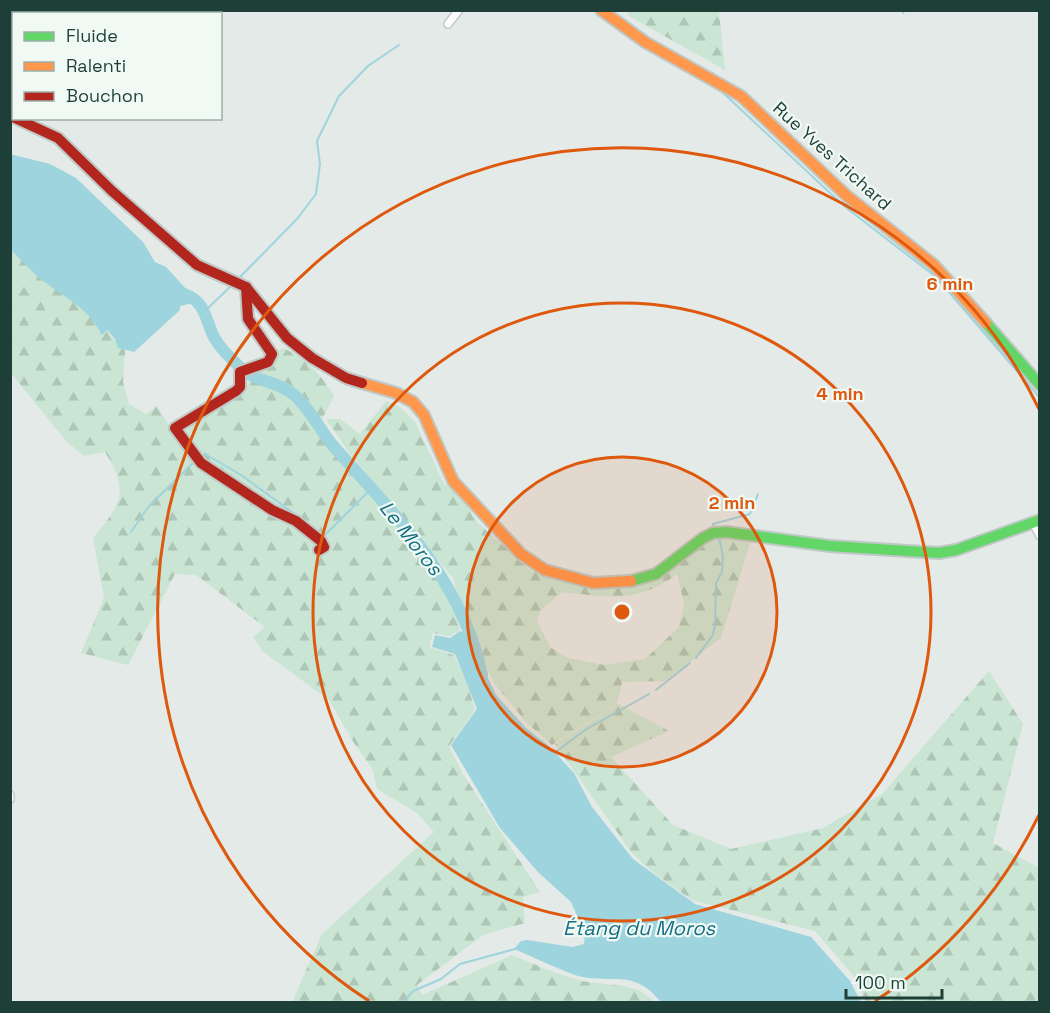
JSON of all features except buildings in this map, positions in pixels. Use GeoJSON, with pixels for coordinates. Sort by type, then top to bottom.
{"type":"FeatureCollection","features":[{"type":"Feature","properties":{"kind":"street"},"geometry":{"type":"LineString","coordinates":[[448,24],[459,10]]}},
{"type":"Feature","properties":{"kind":"street","name":"Rue Yves Trichard"},"geometry":{"type":"LineString","coordinates":[[601,10],[645,42],[741,96],[847,196],[934,265],[1040,385]]}},
{"type":"Feature","properties":{"kind":"street"},"geometry":{"type":"LineString","coordinates":[[18,120],[58,138],[112,191],[197,265],[246,287],[287,338],[312,358],[346,378],[405,396],[420,408],[453,481],[521,554],[545,570],[593,583],[624,583],[656,574],[703,538],[712,533],[726,532],[830,546],[939,553],[956,550],[1036,522],[1040,536]]}},
{"type":"Feature","properties":{"kind":"street"},"geometry":{"type":"LineString","coordinates":[[246,287],[246,311],[272,354],[266,363],[243,371],[240,387],[236,391],[175,428],[201,463],[272,510],[296,521],[321,541],[324,547],[319,550]]}},
{"type":"Feature","properties":{"kind":"green space"},"geometry":{"type":"Polygon","coordinates":[[[630,10],[719,11],[725,70],[627,15],[630,10]]]}},
{"type":"Feature","properties":{"kind":"green space"},"geometry":{"type":"Polygon","coordinates":[[[11,248],[81,303],[125,351],[123,382],[129,404],[146,414],[157,406],[184,450],[185,434],[194,420],[238,395],[254,376],[256,368],[283,348],[305,362],[319,374],[334,396],[317,429],[368,482],[395,523],[419,546],[450,584],[460,630],[450,636],[433,633],[429,647],[454,655],[467,683],[475,710],[449,746],[463,774],[540,892],[523,897],[525,923],[483,935],[417,985],[422,995],[512,955],[579,980],[629,987],[647,995],[654,1002],[292,1002],[322,934],[434,832],[417,813],[377,789],[373,770],[329,700],[262,651],[253,637],[265,627],[196,575],[175,574],[128,665],[81,653],[104,598],[93,538],[116,507],[120,488],[113,466],[105,452],[84,456],[66,441],[11,373],[11,248]]]}},
{"type":"Feature","properties":{"kind":"green space"},"geometry":{"type":"Polygon","coordinates":[[[386,401],[400,407],[415,422],[444,484],[458,493],[478,523],[531,571],[585,585],[630,586],[713,533],[751,540],[721,638],[665,681],[622,682],[617,704],[552,745],[526,722],[494,683],[465,621],[453,578],[350,454],[326,419],[340,419],[360,434],[386,401]],[[677,574],[663,584],[636,594],[594,596],[562,592],[541,610],[537,621],[550,647],[568,658],[604,665],[645,659],[679,627],[684,604],[677,574]]]}},
{"type":"Feature","properties":{"kind":"green space"},"geometry":{"type":"Polygon","coordinates":[[[989,671],[1023,724],[993,843],[1039,868],[1039,1002],[866,1002],[853,975],[815,931],[692,900],[650,870],[631,852],[555,744],[618,704],[669,731],[611,757],[673,825],[731,849],[823,828],[882,794],[989,671]]]}},
{"type":"Feature","properties":{"kind":"water"},"geometry":{"type":"Polygon","coordinates":[[[10,154],[50,164],[76,178],[143,242],[155,262],[166,267],[198,302],[180,306],[180,310],[134,352],[118,348],[115,339],[107,330],[102,335],[89,316],[37,276],[11,250],[10,154]]]}},
{"type":"Feature","properties":{"kind":"water","name":"Étang du Moros"},"geometry":{"type":"Polygon","coordinates":[[[460,631],[467,634],[496,695],[526,728],[549,746],[574,773],[592,807],[633,859],[695,904],[811,937],[850,981],[861,1002],[661,1002],[640,984],[621,979],[588,978],[575,975],[514,949],[521,941],[527,940],[572,947],[584,944],[585,934],[571,902],[538,872],[500,828],[451,745],[477,709],[455,654],[432,647],[435,635],[450,638],[460,631]]]}},
{"type":"Feature","properties":{"kind":"waterway"},"geometry":{"type":"LineString","coordinates":[[637,30],[657,43]]}},
{"type":"Feature","properties":{"kind":"waterway"},"geometry":{"type":"LineString","coordinates":[[240,277],[297,219],[316,194],[320,164],[317,141],[339,96],[368,66],[399,45]]}},
{"type":"Feature","properties":{"kind":"waterway"},"geometry":{"type":"LineString","coordinates":[[701,68],[714,74],[715,78]]}},
{"type":"Feature","properties":{"kind":"waterway"},"geometry":{"type":"LineString","coordinates":[[719,89],[844,206],[936,277],[1040,398]]}},
{"type":"Feature","properties":{"kind":"waterway"},"geometry":{"type":"LineString","coordinates":[[205,311],[232,285]]}},
{"type":"Feature","properties":{"kind":"waterway","name":"Le Moros"},"geometry":{"type":"LineString","coordinates":[[184,294],[200,305],[217,342],[241,368],[253,376],[281,386],[299,400],[335,448],[425,552],[459,609],[473,641],[482,675]]}},
{"type":"Feature","properties":{"kind":"waterway"},"geometry":{"type":"LineString","coordinates":[[202,456],[205,454],[241,475],[303,520]]}},
{"type":"Feature","properties":{"kind":"waterway"},"geometry":{"type":"LineString","coordinates":[[131,532],[149,506],[193,463]]}},
{"type":"Feature","properties":{"kind":"waterway"},"geometry":{"type":"LineString","coordinates":[[323,537],[371,489]]}},
{"type":"Feature","properties":{"kind":"waterway"},"geometry":{"type":"LineString","coordinates":[[714,527],[713,524],[750,514],[758,494]]}},
{"type":"Feature","properties":{"kind":"waterway"},"geometry":{"type":"LineString","coordinates":[[696,658],[713,635],[715,625],[716,583],[722,572],[723,556],[719,538]]}},
{"type":"Feature","properties":{"kind":"waterway"},"geometry":{"type":"LineString","coordinates":[[656,690],[690,663]]}},
{"type":"Feature","properties":{"kind":"waterway"},"geometry":{"type":"LineString","coordinates":[[553,754],[585,730],[649,694]]}},
{"type":"Feature","properties":{"kind":"waterway"},"geometry":{"type":"LineString","coordinates":[[408,1002],[407,998],[413,991],[441,979],[460,964],[515,949]]}},
{"type":"Feature","properties":{"kind":"traffic: fast"},"geometry":{"type":"LineString","coordinates":[[986,323],[1040,385]]}},
{"type":"Feature","properties":{"kind":"traffic: fast"},"geometry":{"type":"LineString","coordinates":[[631,581],[656,574],[713,533],[726,532],[830,546],[939,553],[956,550],[1040,520]]}},
{"type":"Feature","properties":{"kind":"traffic: slow"},"geometry":{"type":"LineString","coordinates":[[601,10],[645,42],[741,96],[847,196],[934,265],[986,323]]}},
{"type":"Feature","properties":{"kind":"traffic: slow"},"geometry":{"type":"LineString","coordinates":[[362,383],[396,393],[413,402],[424,415],[453,481],[521,554],[545,570],[593,583],[631,581]]}},
{"type":"Feature","properties":{"kind":"traffic: jam"},"geometry":{"type":"LineString","coordinates":[[19,120],[58,138],[112,191],[197,265],[246,287],[287,338],[312,358],[346,378],[362,383]]}},
{"type":"Feature","properties":{"kind":"traffic: jam"},"geometry":{"type":"LineString","coordinates":[[246,287],[248,319],[272,354],[268,362],[240,372],[240,387],[236,391],[175,428],[201,463],[272,510],[296,521],[321,541],[324,547],[319,550]]}}]}
